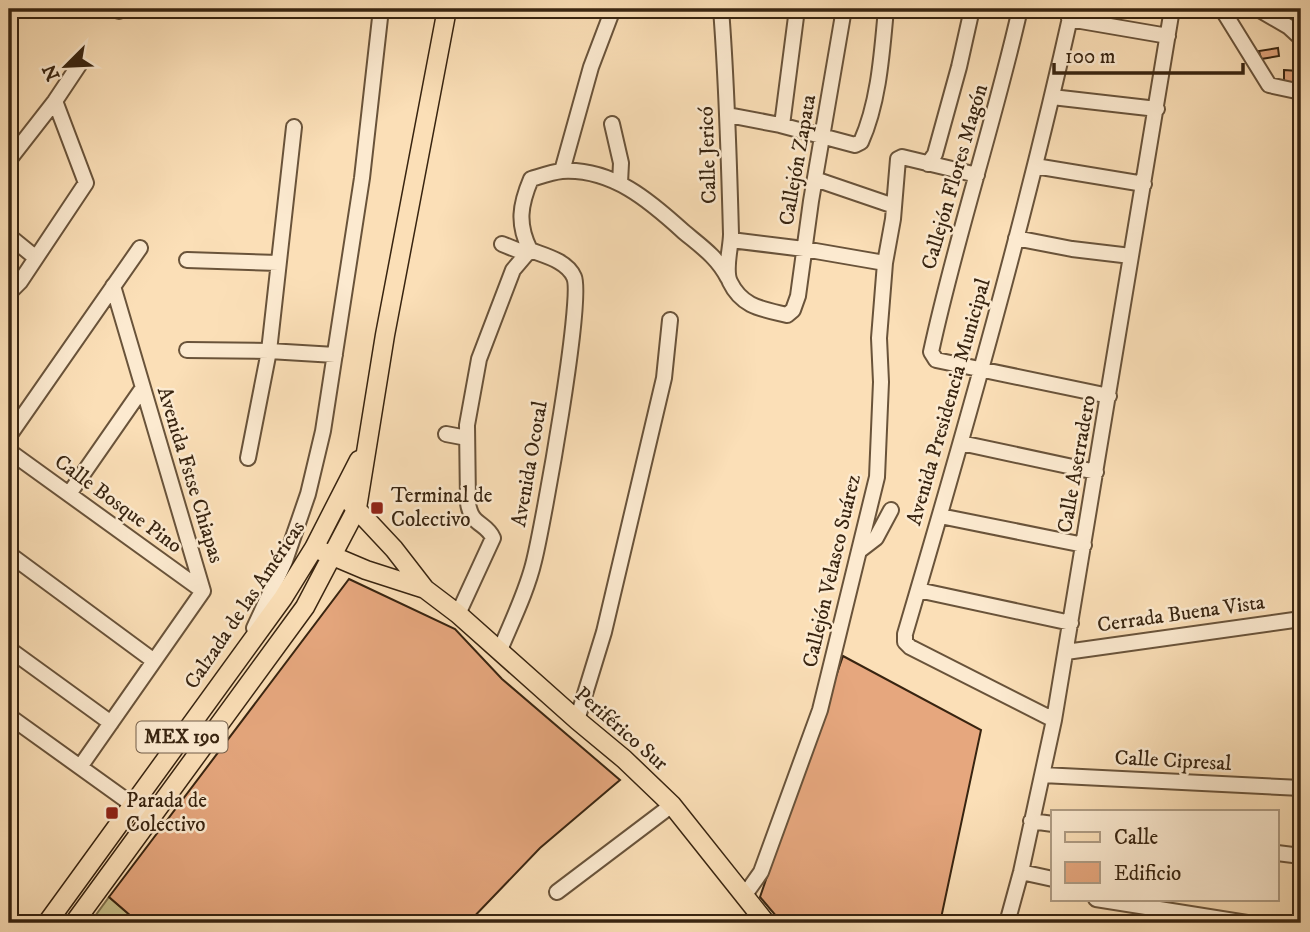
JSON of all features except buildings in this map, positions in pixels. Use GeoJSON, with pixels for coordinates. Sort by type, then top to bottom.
{"type":"FeatureCollection","features":[{"type":"Feature","properties":{"kind":"main road","name":"Calzada de las Américas"},"geometry":{"type":"LineString","coordinates":[[74,923],[305,607],[357,508],[385,335],[447,9]]}},
{"type":"Feature","properties":{"kind":"main road","name":"Calzada de las Américas"},"geometry":{"type":"LineString","coordinates":[[47,923],[283,598],[314,548],[368,441]]}},
{"type":"Feature","properties":{"kind":"main road","name":"Periférico Sur"},"geometry":{"type":"LineString","coordinates":[[342,496],[357,508],[394,548],[425,589],[500,650],[672,805],[766,923]]}},
{"type":"Feature","properties":{"kind":"main road","name":"Periférico Sur"},"geometry":{"type":"LineString","coordinates":[[314,548],[366,570],[425,589]]}},
{"type":"Feature","properties":{"kind":"street"},"geometry":{"type":"LineString","coordinates":[[244,652],[285,561],[308,494],[323,431],[362,178],[381,9]]}},
{"type":"Feature","properties":{"kind":"street"},"geometry":{"type":"LineString","coordinates":[[562,171],[592,67],[613,9]]}},
{"type":"Feature","properties":{"kind":"street","name":"Calle Jericó"},"geometry":{"type":"LineString","coordinates":[[720,9],[728,115],[731,240],[728,278]]}},
{"type":"Feature","properties":{"kind":"street"},"geometry":{"type":"LineString","coordinates":[[782,125],[797,9]]}},
{"type":"Feature","properties":{"kind":"street","name":"Callejón Zapata"},"geometry":{"type":"LineString","coordinates":[[728,278],[739,297],[751,306],[787,315],[793,310],[798,296],[844,9]]}},
{"type":"Feature","properties":{"kind":"street"},"geometry":{"type":"LineString","coordinates":[[728,115],[782,125],[855,145],[860,142],[876,88],[886,9]]}},
{"type":"Feature","properties":{"kind":"street"},"geometry":{"type":"LineString","coordinates":[[972,9],[935,154],[928,164],[977,176]]}},
{"type":"Feature","properties":{"kind":"street","name":"Callejón Flores Magón"},"geometry":{"type":"LineString","coordinates":[[982,370],[936,360],[931,352],[1004,80],[1020,9]]}},
{"type":"Feature","properties":{"kind":"street","name":"Calle Aserradero"},"geometry":{"type":"LineString","coordinates":[[1007,923],[1021,872],[1054,720],[1110,396],[1172,9]]}},
{"type":"Feature","properties":{"kind":"street"},"geometry":{"type":"LineString","coordinates":[[1222,9],[1269,85],[1301,92]]}},
{"type":"Feature","properties":{"kind":"street"},"geometry":{"type":"LineString","coordinates":[[1258,9],[1289,27],[1301,38]]}},
{"type":"Feature","properties":{"kind":"street"},"geometry":{"type":"LineString","coordinates":[[1070,14],[1168,36]]}},
{"type":"Feature","properties":{"kind":"street","name":"Avenida Presidencia Municipal"},"geometry":{"type":"LineString","coordinates":[[1054,720],[910,647],[905,642],[905,634],[982,370],[1035,166],[1070,14]]}},
{"type":"Feature","properties":{"kind":"street"},"geometry":{"type":"LineString","coordinates":[[9,160],[79,65]]}},
{"type":"Feature","properties":{"kind":"street"},"geometry":{"type":"LineString","coordinates":[[1052,97],[1157,110]]}},
{"type":"Feature","properties":{"kind":"street"},"geometry":{"type":"LineString","coordinates":[[9,293],[20,282],[86,183],[55,101]]}},
{"type":"Feature","properties":{"kind":"street"},"geometry":{"type":"LineString","coordinates":[[612,124],[621,163],[620,183]]}},
{"type":"Feature","properties":{"kind":"street"},"geometry":{"type":"LineString","coordinates":[[248,458],[269,351],[294,127]]}},
{"type":"Feature","properties":{"kind":"street","name":"Callejón Velasco Suárez"},"geometry":{"type":"LineString","coordinates":[[744,896],[761,872],[820,710],[877,477],[881,382],[879,338],[885,263],[900,158],[928,164]]}},
{"type":"Feature","properties":{"kind":"street"},"geometry":{"type":"LineString","coordinates":[[1035,166],[1144,184]]}},
{"type":"Feature","properties":{"kind":"street"},"geometry":{"type":"LineString","coordinates":[[529,252],[522,233],[522,200],[531,179],[562,171],[590,173],[620,183],[654,204],[712,253],[728,278]]}},
{"type":"Feature","properties":{"kind":"street"},"geometry":{"type":"LineString","coordinates":[[815,179],[894,206]]}},
{"type":"Feature","properties":{"kind":"street"},"geometry":{"type":"LineString","coordinates":[[9,236],[36,258]]}},
{"type":"Feature","properties":{"kind":"street"},"geometry":{"type":"LineString","coordinates":[[1016,238],[1072,249],[1131,256]]}},
{"type":"Feature","properties":{"kind":"street"},"geometry":{"type":"LineString","coordinates":[[731,240],[885,263]]}},
{"type":"Feature","properties":{"kind":"street"},"geometry":{"type":"LineString","coordinates":[[502,244],[529,252]]}},
{"type":"Feature","properties":{"kind":"street"},"geometry":{"type":"LineString","coordinates":[[9,436],[140,248]]}},
{"type":"Feature","properties":{"kind":"street"},"geometry":{"type":"LineString","coordinates":[[458,614],[493,538],[470,514],[467,425],[479,359],[513,270],[529,252]]}},
{"type":"Feature","properties":{"kind":"street","name":"Avenida Ocotal"},"geometry":{"type":"LineString","coordinates":[[500,650],[534,563],[562,405],[576,305],[575,278],[564,264],[529,252]]}},
{"type":"Feature","properties":{"kind":"street"},"geometry":{"type":"LineString","coordinates":[[187,260],[278,263]]}},
{"type":"Feature","properties":{"kind":"street","name":"Avenida Fstse Chiapas"},"geometry":{"type":"LineString","coordinates":[[80,767],[202,591],[113,286]]}},
{"type":"Feature","properties":{"kind":"street"},"geometry":{"type":"LineString","coordinates":[[577,720],[604,632],[661,391],[670,320]]}},
{"type":"Feature","properties":{"kind":"street"},"geometry":{"type":"LineString","coordinates":[[187,350],[335,355]]}},
{"type":"Feature","properties":{"kind":"street"},"geometry":{"type":"LineString","coordinates":[[982,370],[1110,396]]}},
{"type":"Feature","properties":{"kind":"street"},"geometry":{"type":"LineString","coordinates":[[69,494],[142,388]]}},
{"type":"Feature","properties":{"kind":"street"},"geometry":{"type":"LineString","coordinates":[[446,434],[467,438]]}},
{"type":"Feature","properties":{"kind":"street"},"geometry":{"type":"LineString","coordinates":[[961,443],[1096,472]]}},
{"type":"Feature","properties":{"kind":"street","name":"Calle Bosque Pino"},"geometry":{"type":"LineString","coordinates":[[9,451],[202,591]]}},
{"type":"Feature","properties":{"kind":"street"},"geometry":{"type":"LineString","coordinates":[[859,551],[876,538],[891,510]]}},
{"type":"Feature","properties":{"kind":"street"},"geometry":{"type":"LineString","coordinates":[[940,516],[1084,545]]}},
{"type":"Feature","properties":{"kind":"street"},"geometry":{"type":"LineString","coordinates":[[9,554],[154,661]]}},
{"type":"Feature","properties":{"kind":"street"},"geometry":{"type":"LineString","coordinates":[[918,590],[1070,623]]}},
{"type":"Feature","properties":{"kind":"street","name":"Cerrada Buena Vista"},"geometry":{"type":"LineString","coordinates":[[1066,652],[1301,619]]}},
{"type":"Feature","properties":{"kind":"street"},"geometry":{"type":"LineString","coordinates":[[9,649],[111,723]]}},
{"type":"Feature","properties":{"kind":"street"},"geometry":{"type":"LineString","coordinates":[[9,716],[151,818]]}},
{"type":"Feature","properties":{"kind":"street","name":"Calle Cipresal"},"geometry":{"type":"LineString","coordinates":[[1042,775],[1301,788]]}},
{"type":"Feature","properties":{"kind":"street"},"geometry":{"type":"LineString","coordinates":[[557,892],[672,805]]}},
{"type":"Feature","properties":{"kind":"street"},"geometry":{"type":"LineString","coordinates":[[1031,821],[1051,824]]}},
{"type":"Feature","properties":{"kind":"street"},"geometry":{"type":"LineString","coordinates":[[1278,853],[1301,856]]}},
{"type":"Feature","properties":{"kind":"street"},"geometry":{"type":"LineString","coordinates":[[1021,872],[1051,879]]}},
{"type":"Feature","properties":{"kind":"street"},"geometry":{"type":"LineString","coordinates":[[1102,900],[1247,923]]}},
{"type":"Feature","properties":{"kind":"shaded area"},"geometry":{"type":"Polygon","coordinates":[[[109,897],[139,923],[90,923],[109,897]]]}},
{"type":"Feature","properties":{"kind":"place","name":"Terminal de Colectivo"},"geometry":{"type":"Point","coordinates":[377,508]}},
{"type":"Feature","properties":{"kind":"place","name":"Parada de Colectivo"},"geometry":{"type":"Point","coordinates":[112,813]}}]}
